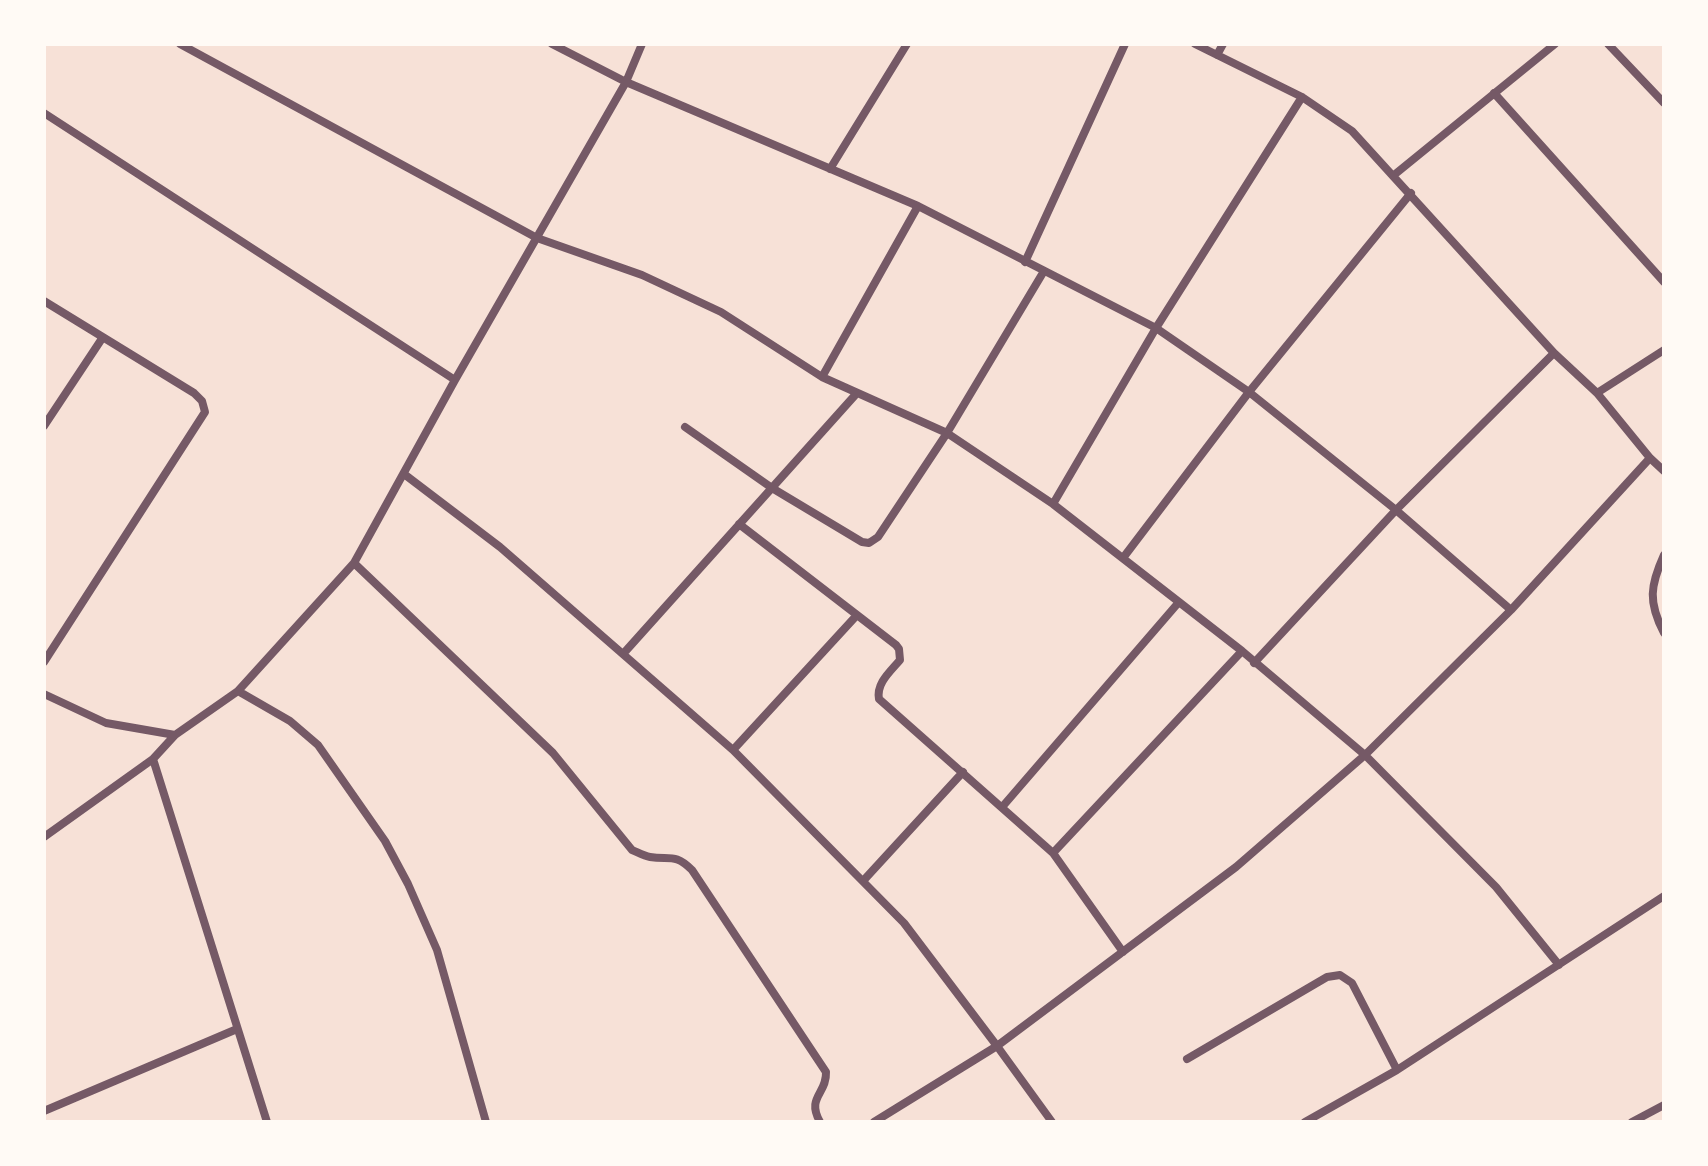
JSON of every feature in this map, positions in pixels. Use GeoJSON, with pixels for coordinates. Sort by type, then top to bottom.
{"type":"FeatureCollection","features":[{"type":"Feature","properties":{"kind":"street"},"geometry":{"type":"LineString","coordinates":[[180,44],[537,238],[642,275],[721,312],[822,377],[947,433],[1053,504],[1242,651],[1365,755],[1496,887],[1559,965]]}},
{"type":"Feature","properties":{"kind":"street"},"geometry":{"type":"LineString","coordinates":[[552,44],[626,82],[918,206],[1156,328],[1249,392],[1396,510],[1511,610]]}},
{"type":"Feature","properties":{"kind":"street"},"geometry":{"type":"LineString","coordinates":[[44,837],[153,759],[175,735],[238,691],[354,563],[626,82],[642,44]]}},
{"type":"Feature","properties":{"kind":"street"},"geometry":{"type":"LineString","coordinates":[[830,169],[907,44]]}},
{"type":"Feature","properties":{"kind":"street"},"geometry":{"type":"LineString","coordinates":[[1025,262],[1125,44]]}},
{"type":"Feature","properties":{"kind":"street"},"geometry":{"type":"LineString","coordinates":[[1195,44],[1302,97],[1352,131],[1554,353],[1597,393],[1664,471]]}},
{"type":"Feature","properties":{"kind":"street"},"geometry":{"type":"LineString","coordinates":[[1217,55],[1223,44]]}},
{"type":"Feature","properties":{"kind":"street"},"geometry":{"type":"LineString","coordinates":[[1394,175],[1555,44]]}},
{"type":"Feature","properties":{"kind":"street"},"geometry":{"type":"LineString","coordinates":[[1608,44],[1664,103]]}},
{"type":"Feature","properties":{"kind":"street"},"geometry":{"type":"LineString","coordinates":[[1494,93],[1664,282]]}},
{"type":"Feature","properties":{"kind":"street"},"geometry":{"type":"LineString","coordinates":[[1053,504],[1156,328],[1302,97]]}},
{"type":"Feature","properties":{"kind":"street"},"geometry":{"type":"LineString","coordinates":[[44,113],[455,380]]}},
{"type":"Feature","properties":{"kind":"street"},"geometry":{"type":"LineString","coordinates":[[1123,558],[1249,392],[1411,193]]}},
{"type":"Feature","properties":{"kind":"street"},"geometry":{"type":"LineString","coordinates":[[822,377],[918,206]]}},
{"type":"Feature","properties":{"kind":"street"},"geometry":{"type":"LineString","coordinates":[[685,427],[772,488],[862,542],[869,543],[878,537],[947,433],[1044,271]]}},
{"type":"Feature","properties":{"kind":"street"},"geometry":{"type":"LineString","coordinates":[[44,301],[194,393],[202,401],[205,412],[44,662]]}},
{"type":"Feature","properties":{"kind":"street"},"geometry":{"type":"LineString","coordinates":[[44,426],[103,337]]}},
{"type":"Feature","properties":{"kind":"street"},"geometry":{"type":"LineString","coordinates":[[1597,393],[1664,350]]}},
{"type":"Feature","properties":{"kind":"street"},"geometry":{"type":"LineString","coordinates":[[1254,663],[1396,510],[1554,353]]}},
{"type":"Feature","properties":{"kind":"street"},"geometry":{"type":"LineString","coordinates":[[623,654],[857,393]]}},
{"type":"Feature","properties":{"kind":"street"},"geometry":{"type":"LineString","coordinates":[[874,1122],[997,1046],[1236,867],[1365,755],[1511,610],[1650,458]]}},
{"type":"Feature","properties":{"kind":"street"},"geometry":{"type":"LineString","coordinates":[[404,474],[500,547],[733,750],[904,923],[1052,1122]]}},
{"type":"Feature","properties":{"kind":"street"},"geometry":{"type":"LineString","coordinates":[[739,524],[899,649],[900,660],[880,684],[879,699],[1053,853],[1123,952]]}},
{"type":"Feature","properties":{"kind":"street"},"geometry":{"type":"LineString","coordinates":[[1664,555],[1652,592],[1654,613],[1664,633]]}},
{"type":"Feature","properties":{"kind":"street"},"geometry":{"type":"LineString","coordinates":[[354,563],[553,753],[632,850],[649,857],[667,856],[681,860],[692,870],[826,1072],[827,1081],[816,1097],[814,1109],[820,1122]]}},
{"type":"Feature","properties":{"kind":"street"},"geometry":{"type":"LineString","coordinates":[[1003,806],[1179,602]]}},
{"type":"Feature","properties":{"kind":"street"},"geometry":{"type":"LineString","coordinates":[[733,750],[857,615]]}},
{"type":"Feature","properties":{"kind":"street"},"geometry":{"type":"LineString","coordinates":[[1053,853],[1242,651]]}},
{"type":"Feature","properties":{"kind":"street"},"geometry":{"type":"LineString","coordinates":[[238,691],[290,721],[318,745],[385,841],[437,950],[486,1122]]}},
{"type":"Feature","properties":{"kind":"street"},"geometry":{"type":"LineString","coordinates":[[44,694],[106,723],[175,735]]}},
{"type":"Feature","properties":{"kind":"street"},"geometry":{"type":"LineString","coordinates":[[153,759],[267,1122]]}},
{"type":"Feature","properties":{"kind":"street"},"geometry":{"type":"LineString","coordinates":[[863,881],[963,772]]}},
{"type":"Feature","properties":{"kind":"street"},"geometry":{"type":"LineString","coordinates":[[1305,1122],[1397,1070],[1664,896]]}},
{"type":"Feature","properties":{"kind":"street"},"geometry":{"type":"LineString","coordinates":[[1187,1059],[1327,977],[1340,975],[1352,983],[1397,1070]]}},
{"type":"Feature","properties":{"kind":"street"},"geometry":{"type":"LineString","coordinates":[[44,1111],[237,1029]]}},
{"type":"Feature","properties":{"kind":"street"},"geometry":{"type":"LineString","coordinates":[[1632,1122],[1664,1105]]}}]}
